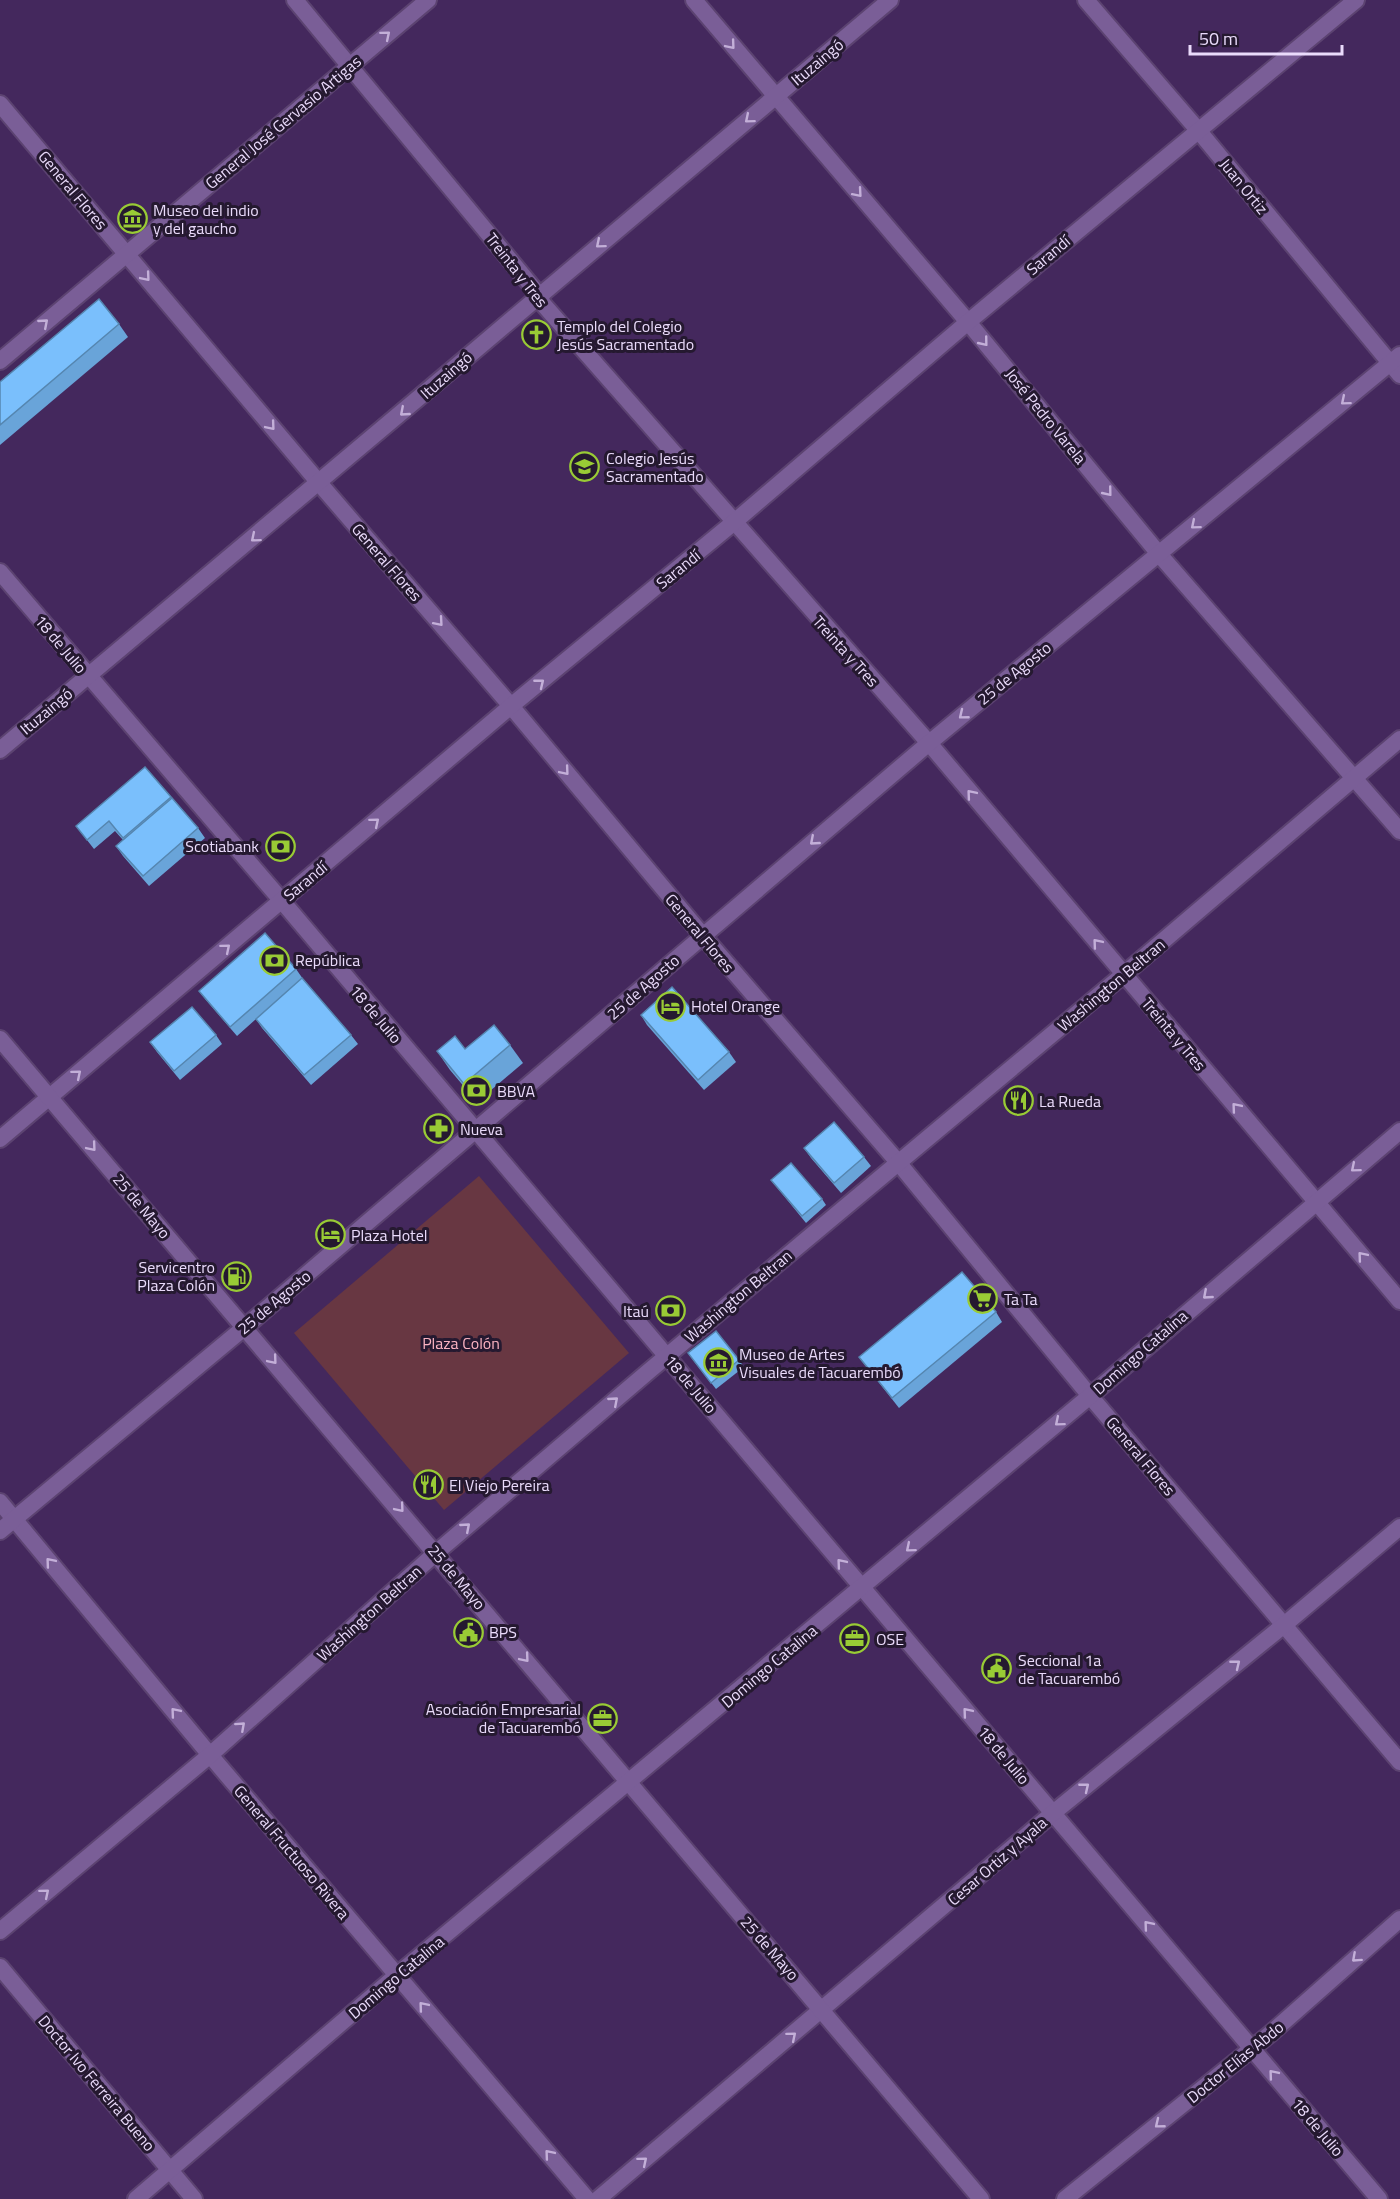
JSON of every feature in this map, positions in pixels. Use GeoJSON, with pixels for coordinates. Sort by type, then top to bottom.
{"type":"FeatureCollection","features":[{"type":"Feature","properties":{"kind":"street","name":"Treinta y Tres"},"geometry":{"type":"LineString","coordinates":[[295,0],[539,295],[543,304],[733,523],[929,743],[1400,1301]]}},
{"type":"Feature","properties":{"kind":"street","name":"General José Gervasio Artigas"},"geometry":{"type":"LineString","coordinates":[[0,361],[428,0]]}},
{"type":"Feature","properties":{"kind":"street","name":"José Pedro Varela"},"geometry":{"type":"LineString","coordinates":[[694,0],[968,322],[1159,554],[1400,831]]}},
{"type":"Feature","properties":{"kind":"street","name":"Ituzaingó"},"geometry":{"type":"LineString","coordinates":[[0,750],[320,484],[539,295],[890,0]]}},
{"type":"Feature","properties":{"kind":"street","name":"Juan Ortiz"},"geometry":{"type":"LineString","coordinates":[[1086,0],[1397,364]]}},
{"type":"Feature","properties":{"kind":"street","name":"Sarandí"},"geometry":{"type":"LineString","coordinates":[[0,1139],[511,706],[733,523],[968,322],[1356,0]]}},
{"type":"Feature","properties":{"kind":"street","name":"General Flores"},"geometry":{"type":"LineString","coordinates":[[0,104],[703,936],[897,1161],[1090,1396],[1400,1762]]}},
{"type":"Feature","properties":{"kind":"street","name":"25 de Agosto"},"geometry":{"type":"LineString","coordinates":[[0,1530],[245,1327],[929,743],[1159,554],[1397,364]]}},
{"type":"Feature","properties":{"kind":"street","name":"18 de Julio"},"geometry":{"type":"LineString","coordinates":[[0,572],[282,901],[1379,2199]]}},
{"type":"Feature","properties":{"kind":"street","name":"Washington Beltran"},"geometry":{"type":"LineString","coordinates":[[0,1931],[210,1755],[437,1552],[667,1356],[897,1161],[1124,975],[1400,739]]}},
{"type":"Feature","properties":{"kind":"street","name":"25 de Mayo"},"geometry":{"type":"LineString","coordinates":[[0,1039],[437,1552],[628,1782],[981,2199]]}},
{"type":"Feature","properties":{"kind":"street","name":"Domingo Catalina"},"geometry":{"type":"LineString","coordinates":[[136,2199],[397,1975],[862,1588],[1400,1131]]}},
{"type":"Feature","properties":{"kind":"street","name":"General Fructuoso Rivera"},"geometry":{"type":"LineString","coordinates":[[0,1502],[210,1755],[586,2199]]}},
{"type":"Feature","properties":{"kind":"street","name":"Cesar Ortiz y Ayala"},"geometry":{"type":"LineString","coordinates":[[598,2199],[1053,1813],[1284,1625],[1400,1527]]}},
{"type":"Feature","properties":{"kind":"street","name":"Doctor Elías Abdo"},"geometry":{"type":"LineString","coordinates":[[1065,2199],[1252,2050],[1400,1919]]}},
{"type":"Feature","properties":{"kind":"street","name":"Doctor Ivo Ferreira Bueno"},"geometry":{"type":"LineString","coordinates":[[0,1967],[194,2199]]}},
{"type":"Feature","properties":{"kind":"green space","name":"Plaza Colón"},"geometry":{"type":"Polygon","coordinates":[[[479,1176],[629,1353],[444,1510],[294,1333],[479,1176]]]}},
{"type":"Feature","properties":{"kind":"building"},"geometry":{"type":"Polygon","coordinates":[[[99,299],[119,324],[0,425],[0,382],[99,299]]]}},
{"type":"Feature","properties":{"kind":"building"},"geometry":{"type":"Polygon","coordinates":[[[145,767],[171,797],[123,838],[109,821],[87,840],[76,826],[145,767]]]}},
{"type":"Feature","properties":{"kind":"building"},"geometry":{"type":"Polygon","coordinates":[[[172,798],[198,828],[143,876],[116,846],[172,798]]]}},
{"type":"Feature","properties":{"kind":"building"},"geometry":{"type":"Polygon","coordinates":[[[265,933],[296,969],[230,1027],[199,991],[265,933]]]}},
{"type":"Feature","properties":{"kind":"building"},"geometry":{"type":"Polygon","coordinates":[[[302,978],[351,1035],[304,1075],[256,1019],[302,978]]]}},
{"type":"Feature","properties":{"kind":"building"},"geometry":{"type":"Polygon","coordinates":[[[672,987],[729,1052],[698,1080],[641,1015],[672,987]]]}},
{"type":"Feature","properties":{"kind":"building"},"geometry":{"type":"Polygon","coordinates":[[[192,1007],[216,1035],[174,1071],[150,1042],[192,1007]]]}},
{"type":"Feature","properties":{"kind":"building"},"geometry":{"type":"Polygon","coordinates":[[[494,1025],[510,1045],[464,1084],[437,1051],[455,1036],[465,1049],[494,1025]]]}},
{"type":"Feature","properties":{"kind":"building"},"geometry":{"type":"Polygon","coordinates":[[[834,1122],[864,1157],[834,1183],[804,1148],[834,1122]]]}},
{"type":"Feature","properties":{"kind":"building"},"geometry":{"type":"Polygon","coordinates":[[[791,1163],[822,1199],[802,1216],[771,1180],[791,1163]]]}},
{"type":"Feature","properties":{"kind":"building"},"geometry":{"type":"Polygon","coordinates":[[[962,1272],[996,1312],[892,1398],[859,1357],[962,1272]]]}},
{"type":"Feature","properties":{"kind":"building","name":"Museo de Artes Visuales de Tacuarembó"},"geometry":{"type":"Polygon","coordinates":[[[716,1331],[739,1360],[711,1383],[688,1353],[716,1331]]]}},
{"type":"Feature","properties":{"kind":"place","name":"Museo del indio y del gaucho"},"geometry":{"type":"Point","coordinates":[132,219]}},
{"type":"Feature","properties":{"kind":"place","name":"Templo del Colegio Jesús Sacramentado"},"geometry":{"type":"Point","coordinates":[536,335]}},
{"type":"Feature","properties":{"kind":"place","name":"Colegio Jesús Sacramentado"},"geometry":{"type":"Point","coordinates":[585,467]}},
{"type":"Feature","properties":{"kind":"place","name":"Scotiabank"},"geometry":{"type":"Point","coordinates":[280,846]}},
{"type":"Feature","properties":{"kind":"place","name":"República"},"geometry":{"type":"Point","coordinates":[274,960]}},
{"type":"Feature","properties":{"kind":"place","name":"Hotel Orange"},"geometry":{"type":"Point","coordinates":[670,1006]}},
{"type":"Feature","properties":{"kind":"place","name":"BBVA"},"geometry":{"type":"Point","coordinates":[476,1091]}},
{"type":"Feature","properties":{"kind":"place","name":"La Rueda"},"geometry":{"type":"Point","coordinates":[1018,1101]}},
{"type":"Feature","properties":{"kind":"place","name":"Nueva"},"geometry":{"type":"Point","coordinates":[439,1129]}},
{"type":"Feature","properties":{"kind":"place","name":"Plaza Hotel"},"geometry":{"type":"Point","coordinates":[330,1235]}},
{"type":"Feature","properties":{"kind":"place","name":"Servicentro Plaza Colón"},"geometry":{"type":"Point","coordinates":[236,1276]}},
{"type":"Feature","properties":{"kind":"place","name":"Ta Ta"},"geometry":{"type":"Point","coordinates":[983,1299]}},
{"type":"Feature","properties":{"kind":"place","name":"Itaú"},"geometry":{"type":"Point","coordinates":[670,1311]}},
{"type":"Feature","properties":{"kind":"place","name":"Museo de Artes Visuales de Tacuarembó"},"geometry":{"type":"Point","coordinates":[718,1363]}},
{"type":"Feature","properties":{"kind":"place","name":"El Viejo Pereira"},"geometry":{"type":"Point","coordinates":[428,1485]}},
{"type":"Feature","properties":{"kind":"place","name":"BPS"},"geometry":{"type":"Point","coordinates":[468,1632]}},
{"type":"Feature","properties":{"kind":"place","name":"OSE"},"geometry":{"type":"Point","coordinates":[855,1639]}},
{"type":"Feature","properties":{"kind":"place","name":"Seccional 1a de Tacuarembó"},"geometry":{"type":"Point","coordinates":[997,1669]}},
{"type":"Feature","properties":{"kind":"place","name":"Asociación Empresarial de Tacuarembó"},"geometry":{"type":"Point","coordinates":[602,1718]}}]}
